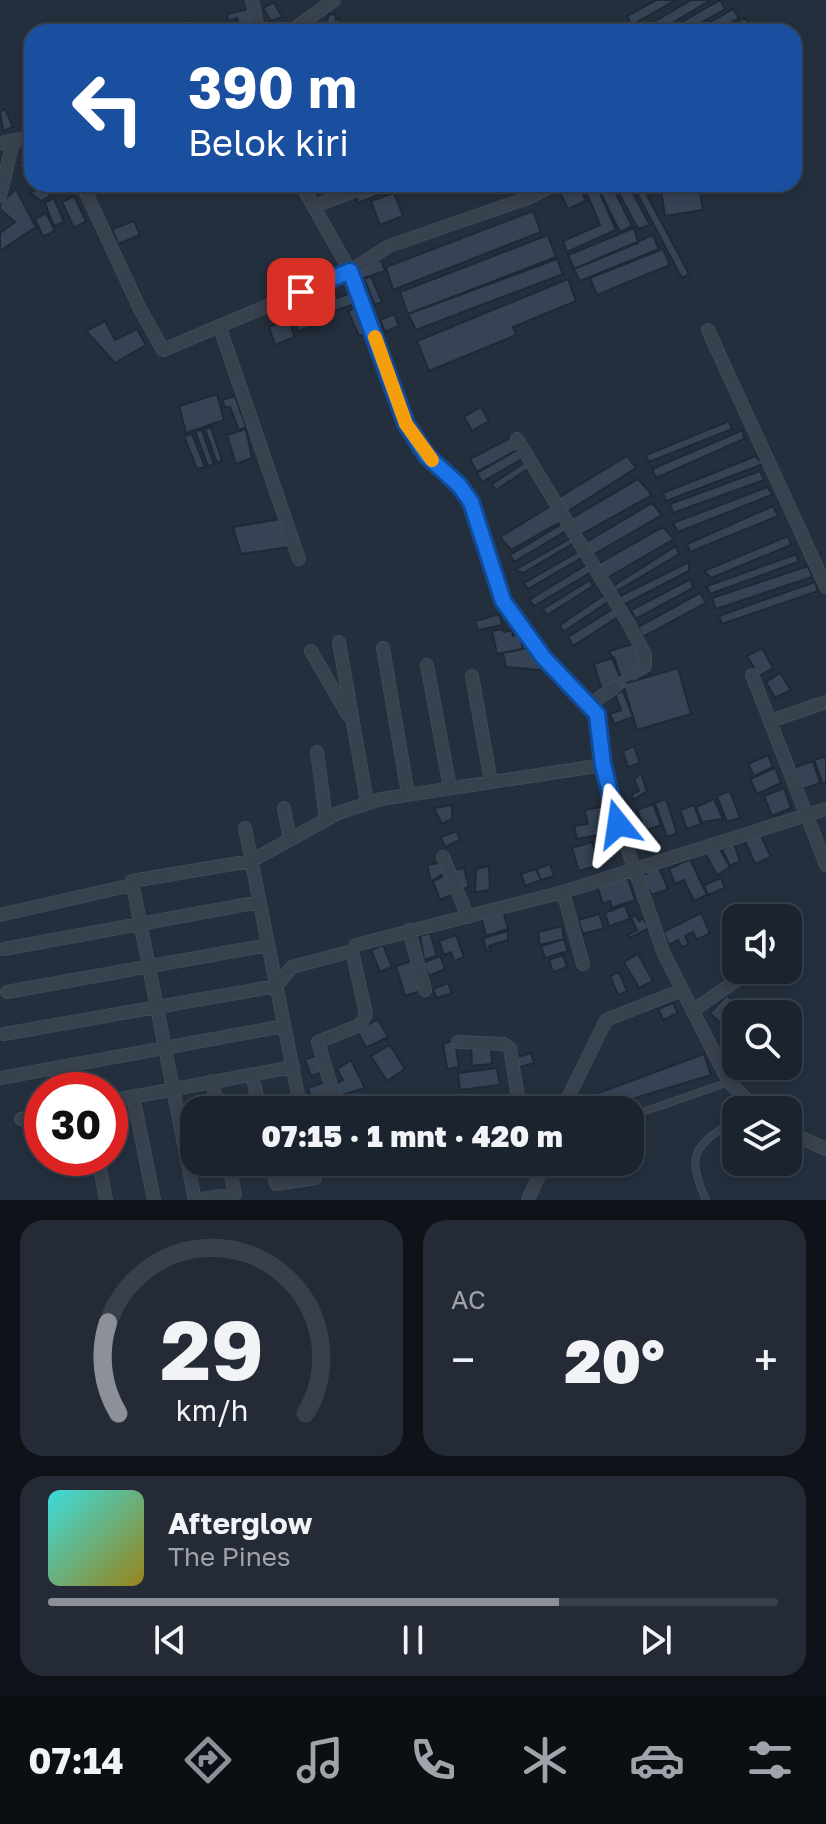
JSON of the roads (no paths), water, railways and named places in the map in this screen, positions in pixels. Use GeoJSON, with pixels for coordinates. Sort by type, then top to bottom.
{"type":"FeatureCollection","features":[{"type":"Feature","properties":{"kind":"street"},"geometry":{"type":"LineString","coordinates":[[252,0],[257,24]]}},
{"type":"Feature","properties":{"kind":"street"},"geometry":{"type":"LineString","coordinates":[[301,24],[334,0]]}},
{"type":"Feature","properties":{"kind":"street"},"geometry":{"type":"LineString","coordinates":[[0,196],[6,142]]}},
{"type":"Feature","properties":{"kind":"street"},"geometry":{"type":"LineString","coordinates":[[86,192],[161,349],[220,328],[350,271],[389,246],[540,192]]}},
{"type":"Feature","properties":{"kind":"street"},"geometry":{"type":"LineString","coordinates":[[306,192],[350,271],[398,407],[427,456],[471,502],[503,601],[530,642],[589,705],[600,724],[603,765],[632,869],[682,990],[739,1096]]}},
{"type":"Feature","properties":{"kind":"street"},"geometry":{"type":"LineString","coordinates":[[315,206],[352,192]]}},
{"type":"Feature","properties":{"kind":"street"},"geometry":{"type":"LineString","coordinates":[[220,328],[299,559]]}},
{"type":"Feature","properties":{"kind":"street"},"geometry":{"type":"LineString","coordinates":[[708,330],[826,587]]}},
{"type":"Feature","properties":{"kind":"street"},"geometry":{"type":"LineString","coordinates":[[517,439],[630,626],[645,655],[645,666]]}},
{"type":"Feature","properties":{"kind":"street"},"geometry":{"type":"LineString","coordinates":[[339,642],[367,802]]}},
{"type":"Feature","properties":{"kind":"street"},"geometry":{"type":"LineString","coordinates":[[383,648],[408,794]]}},
{"type":"Feature","properties":{"kind":"street"},"geometry":{"type":"LineString","coordinates":[[311,651],[353,724]]}},
{"type":"Feature","properties":{"kind":"street"},"geometry":{"type":"LineString","coordinates":[[427,665],[450,788]]}},
{"type":"Feature","properties":{"kind":"street"},"geometry":{"type":"LineString","coordinates":[[752,675],[826,865]]}},
{"type":"Feature","properties":{"kind":"street"},"geometry":{"type":"LineString","coordinates":[[472,676],[491,782]]}},
{"type":"Feature","properties":{"kind":"street"},"geometry":{"type":"LineString","coordinates":[[589,705],[615,687]]}},
{"type":"Feature","properties":{"kind":"street"},"geometry":{"type":"LineString","coordinates":[[770,721],[826,702]]}},
{"type":"Feature","properties":{"kind":"street"},"geometry":{"type":"LineString","coordinates":[[317,752],[326,819]]}},
{"type":"Feature","properties":{"kind":"street"},"geometry":{"type":"LineString","coordinates":[[231,1176],[235,1194],[198,1200],[132,881],[251,861],[326,819],[367,802],[603,765]]}},
{"type":"Feature","properties":{"kind":"street"},"geometry":{"type":"LineString","coordinates":[[284,808],[290,840]]}},
{"type":"Feature","properties":{"kind":"street"},"geometry":{"type":"LineString","coordinates":[[4,1034],[276,986],[292,967],[352,951],[362,941],[563,892],[826,809]]}},
{"type":"Feature","properties":{"kind":"street"},"geometry":{"type":"LineString","coordinates":[[245,828],[298,1096]]}},
{"type":"Feature","properties":{"kind":"street"},"geometry":{"type":"LineString","coordinates":[[443,857],[468,917]]}},
{"type":"Feature","properties":{"kind":"street"},"geometry":{"type":"LineString","coordinates":[[0,915],[132,885]]}},
{"type":"Feature","properties":{"kind":"street"},"geometry":{"type":"LineString","coordinates":[[563,892],[583,964]]}},
{"type":"Feature","properties":{"kind":"street"},"geometry":{"type":"LineString","coordinates":[[4,949],[259,902]]}},
{"type":"Feature","properties":{"kind":"street"},"geometry":{"type":"LineString","coordinates":[[409,930],[425,990]]}},
{"type":"Feature","properties":{"kind":"street"},"geometry":{"type":"LineString","coordinates":[[7,992],[148,964],[268,945]]}},
{"type":"Feature","properties":{"kind":"street"},"geometry":{"type":"LineString","coordinates":[[334,1095],[318,1042],[360,1025],[368,1009],[352,951]]}},
{"type":"Feature","properties":{"kind":"street"},"geometry":{"type":"LineString","coordinates":[[692,1011],[732,984]]}},
{"type":"Feature","properties":{"kind":"street"},"geometry":{"type":"LineString","coordinates":[[569,1096],[606,1020],[682,990]]}},
{"type":"Feature","properties":{"kind":"street"},"geometry":{"type":"LineString","coordinates":[[0,1078],[284,1026]]}},
{"type":"Feature","properties":{"kind":"street"},"geometry":{"type":"LineString","coordinates":[[458,1042],[508,1047],[517,1096]]}},
{"type":"Feature","properties":{"kind":"street"},"geometry":{"type":"LineString","coordinates":[[128,1097],[293,1067]]}},
{"type":"Feature","properties":{"kind":"street"},"geometry":{"type":"LineString","coordinates":[[252,1074],[257,1096]]}},
{"type":"Feature","properties":{"kind":"street"},"geometry":{"type":"LineString","coordinates":[[212,1081],[215,1096]]}},
{"type":"Feature","properties":{"kind":"street"},"geometry":{"type":"LineString","coordinates":[[133,1096],[154,1200]]}},
{"type":"Feature","properties":{"kind":"street"},"geometry":{"type":"LineString","coordinates":[[802,1138],[826,1149]]}},
{"type":"Feature","properties":{"kind":"street"},"geometry":{"type":"LineString","coordinates":[[101,1176],[106,1200]]}},
{"type":"Feature","properties":{"kind":"street"},"geometry":{"type":"LineString","coordinates":[[274,1176],[276,1184],[315,1176]]}},
{"type":"Feature","properties":{"kind":"street"},"geometry":{"type":"LineString","coordinates":[[528,1200],[539,1176]]}},
{"type":"Feature","properties":{"kind":"lane"},"geometry":{"type":"LineString","coordinates":[[644,1112],[729,1082]]}},
{"type":"Feature","properties":{"kind":"lane"},"geometry":{"type":"LineString","coordinates":[[706,1200],[694,1162],[696,1150],[700,1143],[722,1128]]}},
{"type":"Feature","properties":{"kind":"tunnel"},"geometry":{"type":"LineString","coordinates":[[615,687],[645,666]]}}]}
